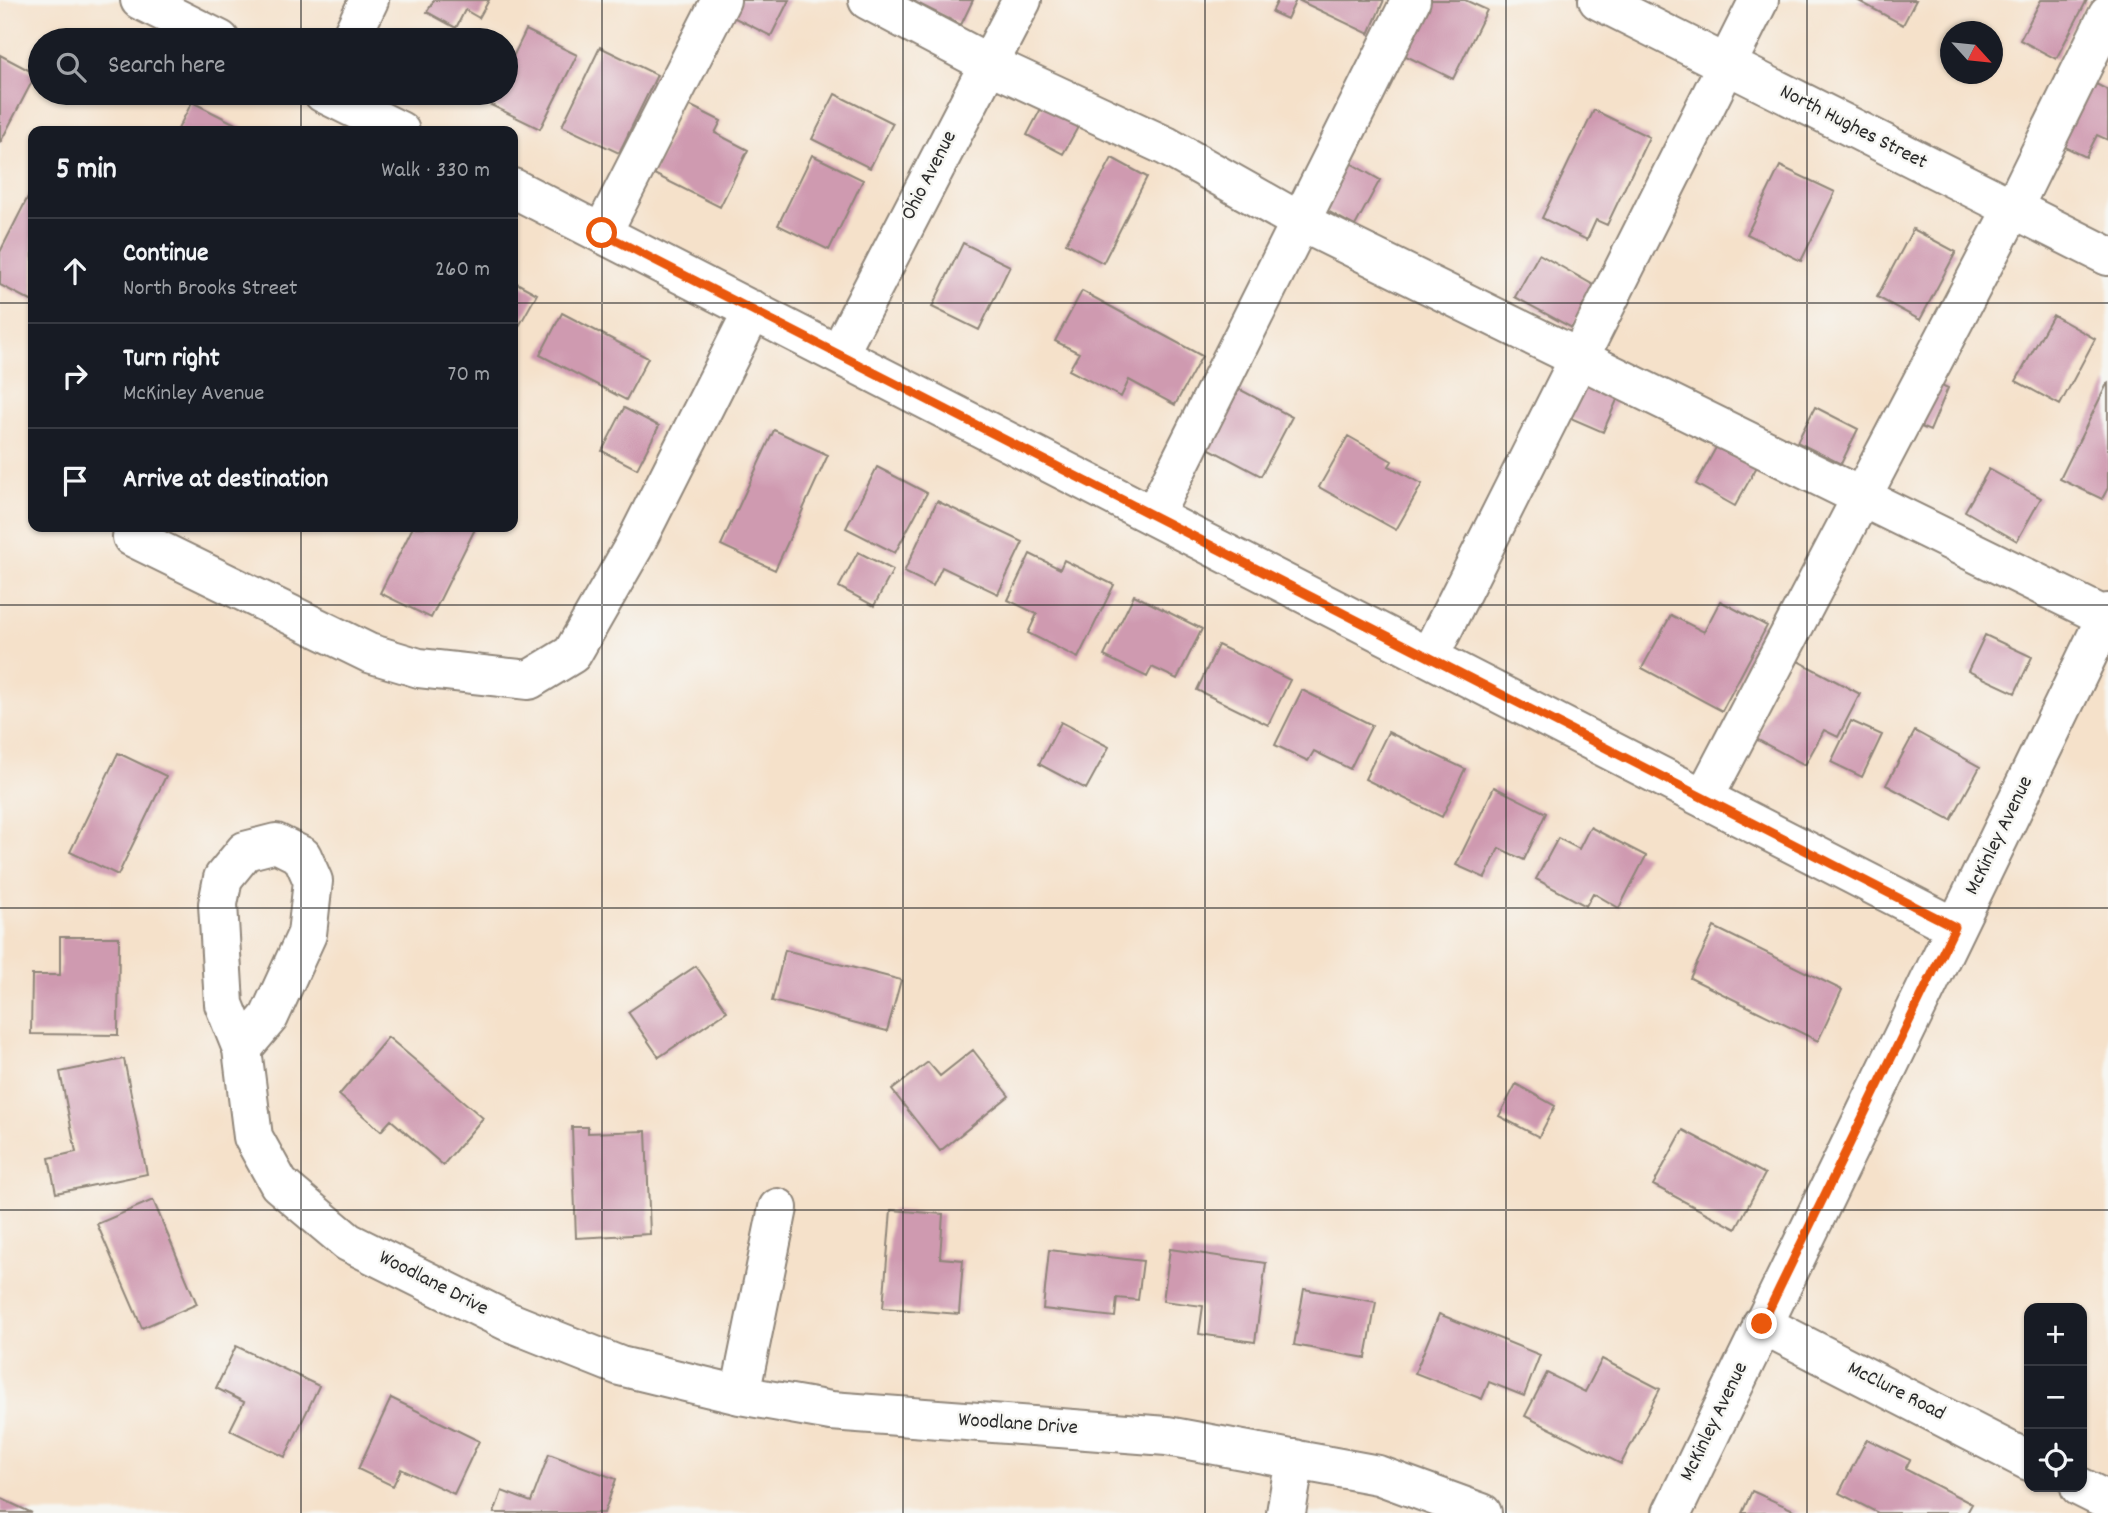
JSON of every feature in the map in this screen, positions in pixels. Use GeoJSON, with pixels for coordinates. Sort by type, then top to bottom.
{"type":"FeatureCollection","features":[{"type":"Feature","properties":{"kind":"street"},"geometry":{"type":"LineString","coordinates":[[140,0],[196,28]]}},
{"type":"Feature","properties":{"kind":"street"},"geometry":{"type":"LineString","coordinates":[[356,28],[369,0]]}},
{"type":"Feature","properties":{"kind":"street"},"geometry":{"type":"LineString","coordinates":[[602,233],[721,0]]}},
{"type":"Feature","properties":{"kind":"street"},"geometry":{"type":"LineString","coordinates":[[868,0],[989,64],[1166,146],[1299,221],[1581,357],[1862,498],[2107,615]]}},
{"type":"Feature","properties":{"kind":"street","name":"Ohio Avenue"},"geometry":{"type":"LineString","coordinates":[[839,353],[1022,0]]}},
{"type":"Feature","properties":{"kind":"street"},"geometry":{"type":"LineString","coordinates":[[1154,515],[1411,0]]}},
{"type":"Feature","properties":{"kind":"street","name":"North Hughes Street"},"geometry":{"type":"LineString","coordinates":[[1598,0],[2108,256]]}},
{"type":"Feature","properties":{"kind":"street"},"geometry":{"type":"LineString","coordinates":[[1429,657],[1759,0]]}},
{"type":"Feature","properties":{"kind":"street"},"geometry":{"type":"LineString","coordinates":[[1704,798],[2013,208],[2108,15]]}},
{"type":"Feature","properties":{"kind":"street"},"geometry":{"type":"LineString","coordinates":[[348,105],[390,126]]}},
{"type":"Feature","properties":{"kind":"street"},"geometry":{"type":"LineString","coordinates":[[518,191],[1955,927]]}},
{"type":"Feature","properties":{"kind":"street"},"geometry":{"type":"LineString","coordinates":[[132,537],[369,653],[419,668],[530,680],[572,654],[634,546],[753,310]]}},
{"type":"Feature","properties":{"kind":"street","name":"McKinley Avenue"},"geometry":{"type":"LineString","coordinates":[[1672,1513],[2107,615]]}},
{"type":"Feature","properties":{"kind":"street","name":"Woodlane Drive"},"geometry":{"type":"LineString","coordinates":[[242,1049],[269,1017],[307,934],[313,881],[302,856],[276,843],[246,851],[223,878],[219,904],[223,1004],[242,1049],[253,1138],[279,1184],[348,1242],[507,1321],[620,1366],[740,1395],[831,1410],[1167,1436],[1378,1475],[1482,1513]]}},
{"type":"Feature","properties":{"kind":"street"},"geometry":{"type":"LineString","coordinates":[[740,1395],[778,1208]]}},
{"type":"Feature","properties":{"kind":"street","name":"McClure Road"},"geometry":{"type":"LineString","coordinates":[[1762,1324],[2024,1458]]}},
{"type":"Feature","properties":{"kind":"street"},"geometry":{"type":"LineString","coordinates":[[1286,1513],[1295,1459]]}},
{"type":"Feature","properties":{"kind":"street"},"geometry":{"type":"LineString","coordinates":[[2087,1490],[2108,1501]]}},
{"type":"Feature","properties":{"kind":"building"},"geometry":{"type":"Polygon","coordinates":[[[434,0],[489,0],[479,18],[465,10],[456,28],[427,12],[434,0]]]}},
{"type":"Feature","properties":{"kind":"building"},"geometry":{"type":"Polygon","coordinates":[[[739,0],[789,0],[771,36],[731,16],[739,0]]]}},
{"type":"Feature","properties":{"kind":"building"},"geometry":{"type":"Polygon","coordinates":[[[911,0],[973,0],[961,25],[911,0]]]}},
{"type":"Feature","properties":{"kind":"building"},"geometry":{"type":"Polygon","coordinates":[[[1278,0],[1296,0],[1287,19],[1272,12],[1278,0]]]}},
{"type":"Feature","properties":{"kind":"building"},"geometry":{"type":"Polygon","coordinates":[[[1298,0],[1384,0],[1369,34],[1298,0]]]}},
{"type":"Feature","properties":{"kind":"building"},"geometry":{"type":"Polygon","coordinates":[[[1431,0],[1465,0],[1487,10],[1453,79],[1404,55],[1431,0]]]}},
{"type":"Feature","properties":{"kind":"building"},"geometry":{"type":"Polygon","coordinates":[[[1857,0],[1916,0],[1903,25],[1857,0]]]}},
{"type":"Feature","properties":{"kind":"building"},"geometry":{"type":"Polygon","coordinates":[[[2041,0],[2087,0],[2056,59],[2020,40],[2041,0]]]}},
{"type":"Feature","properties":{"kind":"building"},"geometry":{"type":"Polygon","coordinates":[[[526,30],[577,55],[540,129],[491,105],[518,105],[518,46],[526,30]]]}},
{"type":"Feature","properties":{"kind":"building"},"geometry":{"type":"Polygon","coordinates":[[[600,47],[657,75],[619,153],[562,126],[600,47]]]}},
{"type":"Feature","properties":{"kind":"building"},"geometry":{"type":"Polygon","coordinates":[[[0,55],[28,70],[28,89],[0,143],[0,55]]]}},
{"type":"Feature","properties":{"kind":"building"},"geometry":{"type":"Polygon","coordinates":[[[2090,81],[2108,90],[2108,140],[2097,135],[2086,157],[2059,144],[2090,81]]]}},
{"type":"Feature","properties":{"kind":"building"},"geometry":{"type":"Polygon","coordinates":[[[835,94],[893,123],[870,168],[812,139],[835,94]]]}},
{"type":"Feature","properties":{"kind":"building"},"geometry":{"type":"Polygon","coordinates":[[[1046,99],[1083,118],[1063,154],[1027,135],[1046,99]]]}},
{"type":"Feature","properties":{"kind":"building"},"geometry":{"type":"Polygon","coordinates":[[[687,104],[721,121],[715,133],[748,150],[720,207],[652,173],[687,104]]]}},
{"type":"Feature","properties":{"kind":"building"},"geometry":{"type":"Polygon","coordinates":[[[190,105],[198,105],[239,126],[180,126],[190,105]]]}},
{"type":"Feature","properties":{"kind":"building"},"geometry":{"type":"Polygon","coordinates":[[[1594,110],[1649,137],[1607,225],[1596,220],[1587,240],[1542,218],[1594,110]]]}},
{"type":"Feature","properties":{"kind":"building"},"geometry":{"type":"Polygon","coordinates":[[[812,155],[863,180],[829,250],[778,225],[812,155]]]}},
{"type":"Feature","properties":{"kind":"building"},"geometry":{"type":"Polygon","coordinates":[[[1112,158],[1147,177],[1103,263],[1066,243],[1112,158]]]}},
{"type":"Feature","properties":{"kind":"building"},"geometry":{"type":"Polygon","coordinates":[[[1345,160],[1380,180],[1355,226],[1319,206],[1345,160]]]}},
{"type":"Feature","properties":{"kind":"building"},"geometry":{"type":"Polygon","coordinates":[[[1780,166],[1835,192],[1801,261],[1747,234],[1780,166]]]}},
{"type":"Feature","properties":{"kind":"building"},"geometry":{"type":"Polygon","coordinates":[[[28,197],[28,299],[0,285],[0,252],[28,197]]]}},
{"type":"Feature","properties":{"kind":"building"},"geometry":{"type":"Polygon","coordinates":[[[1913,229],[1956,252],[1920,320],[1877,297],[1913,229]]]}},
{"type":"Feature","properties":{"kind":"building"},"geometry":{"type":"Polygon","coordinates":[[[963,243],[1010,266],[979,330],[932,307],[963,243]]]}},
{"type":"Feature","properties":{"kind":"building"},"geometry":{"type":"Polygon","coordinates":[[[1539,254],[1595,286],[1572,328],[1515,297],[1539,254]]]}},
{"type":"Feature","properties":{"kind":"building"},"geometry":{"type":"Polygon","coordinates":[[[518,284],[537,294],[518,328],[518,284]]]}},
{"type":"Feature","properties":{"kind":"building"},"geometry":{"type":"Polygon","coordinates":[[[1082,291],[1202,356],[1175,405],[1129,380],[1121,397],[1069,370],[1079,353],[1055,341],[1082,291]]]}},
{"type":"Feature","properties":{"kind":"building"},"geometry":{"type":"Polygon","coordinates":[[[562,313],[648,358],[626,400],[540,355],[562,313]]]}},
{"type":"Feature","properties":{"kind":"building"},"geometry":{"type":"Polygon","coordinates":[[[2053,315],[2095,339],[2060,405],[2016,381],[2053,315]]]}},
{"type":"Feature","properties":{"kind":"building"},"geometry":{"type":"Polygon","coordinates":[[[1589,368],[1624,384],[1603,432],[1566,416],[1589,368]]]}},
{"type":"Feature","properties":{"kind":"building"},"geometry":{"type":"Polygon","coordinates":[[[1926,378],[1948,388],[1930,431],[1907,421],[1926,378]]]}},
{"type":"Feature","properties":{"kind":"building"},"geometry":{"type":"Polygon","coordinates":[[[2108,382],[2108,488],[2102,499],[2060,479],[2108,382]]]}},
{"type":"Feature","properties":{"kind":"building"},"geometry":{"type":"Polygon","coordinates":[[[1239,389],[1292,417],[1261,476],[1208,448],[1239,389]]]}},
{"type":"Feature","properties":{"kind":"building"},"geometry":{"type":"Polygon","coordinates":[[[1815,407],[1858,429],[1841,464],[1797,442],[1815,407]]]}},
{"type":"Feature","properties":{"kind":"building"},"geometry":{"type":"Polygon","coordinates":[[[624,408],[659,426],[637,469],[602,451],[624,408]]]}},
{"type":"Feature","properties":{"kind":"building"},"geometry":{"type":"Polygon","coordinates":[[[774,430],[828,455],[775,570],[721,545],[774,430]]]}},
{"type":"Feature","properties":{"kind":"building"},"geometry":{"type":"Polygon","coordinates":[[[1348,436],[1392,461],[1389,466],[1422,484],[1396,530],[1319,487],[1348,436]]]}},
{"type":"Feature","properties":{"kind":"building"},"geometry":{"type":"Polygon","coordinates":[[[1719,442],[1759,463],[1735,506],[1696,484],[1719,442]]]}},
{"type":"Feature","properties":{"kind":"building"},"geometry":{"type":"Polygon","coordinates":[[[877,467],[927,493],[895,553],[846,528],[877,467]]]}},
{"type":"Feature","properties":{"kind":"building"},"geometry":{"type":"Polygon","coordinates":[[[1989,469],[2041,498],[2017,541],[1965,511],[1989,469]]]}},
{"type":"Feature","properties":{"kind":"building"},"geometry":{"type":"Polygon","coordinates":[[[937,501],[1023,542],[998,594],[942,567],[933,586],[904,572],[937,501]]]}},
{"type":"Feature","properties":{"kind":"building"},"geometry":{"type":"Polygon","coordinates":[[[410,532],[474,532],[431,618],[380,593],[410,532]]]}},
{"type":"Feature","properties":{"kind":"building"},"geometry":{"type":"Polygon","coordinates":[[[858,552],[893,570],[874,606],[839,587],[858,552]]]}},
{"type":"Feature","properties":{"kind":"building"},"geometry":{"type":"Polygon","coordinates":[[[1030,554],[1060,569],[1064,560],[1114,585],[1078,658],[1028,633],[1037,614],[1008,600],[1030,554]]]}},
{"type":"Feature","properties":{"kind":"building"},"geometry":{"type":"Polygon","coordinates":[[[1134,595],[1202,629],[1177,679],[1152,667],[1147,677],[1104,656],[1134,595]]]}},
{"type":"Feature","properties":{"kind":"building"},"geometry":{"type":"Polygon","coordinates":[[[1720,601],[1767,626],[1722,711],[1642,668],[1671,615],[1704,632],[1720,601]]]}},
{"type":"Feature","properties":{"kind":"building"},"geometry":{"type":"Polygon","coordinates":[[[1985,635],[2032,657],[2015,693],[1968,671],[1985,635]]]}},
{"type":"Feature","properties":{"kind":"building"},"geometry":{"type":"Polygon","coordinates":[[[1218,645],[1290,680],[1268,725],[1197,690],[1218,645]]]}},
{"type":"Feature","properties":{"kind":"building"},"geometry":{"type":"Polygon","coordinates":[[[1798,661],[1860,694],[1838,737],[1824,730],[1805,765],[1756,739],[1798,661]]]}},
{"type":"Feature","properties":{"kind":"building"},"geometry":{"type":"Polygon","coordinates":[[[1302,690],[1372,725],[1350,769],[1314,751],[1308,761],[1275,745],[1302,690]]]}},
{"type":"Feature","properties":{"kind":"building"},"geometry":{"type":"Polygon","coordinates":[[[1851,721],[1882,735],[1862,777],[1831,762],[1851,721]]]}},
{"type":"Feature","properties":{"kind":"building"},"geometry":{"type":"Polygon","coordinates":[[[1061,722],[1109,747],[1086,789],[1039,764],[1061,722]]]}},
{"type":"Feature","properties":{"kind":"building"},"geometry":{"type":"Polygon","coordinates":[[[1915,731],[1980,767],[1951,820],[1886,785],[1915,731]]]}},
{"type":"Feature","properties":{"kind":"building"},"geometry":{"type":"Polygon","coordinates":[[[1388,732],[1465,769],[1442,817],[1365,779],[1388,732]]]}},
{"type":"Feature","properties":{"kind":"building"},"geometry":{"type":"Polygon","coordinates":[[[118,753],[166,776],[118,875],[70,852],[118,753]]]}},
{"type":"Feature","properties":{"kind":"building"},"geometry":{"type":"Polygon","coordinates":[[[1494,787],[1546,813],[1524,860],[1499,848],[1485,878],[1456,865],[1494,787]]]}},
{"type":"Feature","properties":{"kind":"building"},"geometry":{"type":"Polygon","coordinates":[[[1590,827],[1646,856],[1619,908],[1593,893],[1586,906],[1536,879],[1558,838],[1579,849],[1590,827]]]}},
{"type":"Feature","properties":{"kind":"building"},"geometry":{"type":"Polygon","coordinates":[[[1714,927],[1842,990],[1818,1041],[1690,978],[1714,927]]]}},
{"type":"Feature","properties":{"kind":"building"},"geometry":{"type":"Polygon","coordinates":[[[60,937],[119,937],[118,1035],[31,1034],[32,975],[60,975],[60,937]]]}},
{"type":"Feature","properties":{"kind":"building"},"geometry":{"type":"Polygon","coordinates":[[[785,950],[901,980],[887,1031],[772,1001],[785,950]]]}},
{"type":"Feature","properties":{"kind":"building"},"geometry":{"type":"Polygon","coordinates":[[[696,966],[727,1011],[659,1057],[628,1012],[696,966]]]}},
{"type":"Feature","properties":{"kind":"building"},"geometry":{"type":"Polygon","coordinates":[[[388,1037],[483,1118],[443,1165],[391,1120],[381,1131],[339,1095],[388,1037]]]}},
{"type":"Feature","properties":{"kind":"building"},"geometry":{"type":"Polygon","coordinates":[[[973,1050],[1009,1096],[940,1151],[892,1090],[928,1062],[940,1076],[973,1050]]]}},
{"type":"Feature","properties":{"kind":"building"},"geometry":{"type":"Polygon","coordinates":[[[124,1059],[147,1174],[56,1193],[49,1158],[76,1152],[60,1072],[124,1059]]]}},
{"type":"Feature","properties":{"kind":"building"},"geometry":{"type":"Polygon","coordinates":[[[1516,1084],[1555,1106],[1539,1137],[1499,1116],[1516,1084]]]}},
{"type":"Feature","properties":{"kind":"building"},"geometry":{"type":"Polygon","coordinates":[[[572,1127],[588,1127],[588,1133],[646,1131],[650,1234],[576,1238],[572,1127]]]}},
{"type":"Feature","properties":{"kind":"building"},"geometry":{"type":"Polygon","coordinates":[[[1683,1130],[1765,1174],[1736,1229],[1653,1185],[1683,1130]]]}},
{"type":"Feature","properties":{"kind":"building"},"geometry":{"type":"Polygon","coordinates":[[[153,1200],[197,1304],[142,1328],[97,1224],[153,1200]]]}},
{"type":"Feature","properties":{"kind":"building"},"geometry":{"type":"Polygon","coordinates":[[[891,1210],[943,1214],[940,1258],[963,1260],[959,1314],[883,1308],[891,1210]]]}},
{"type":"Feature","properties":{"kind":"building"},"geometry":{"type":"Polygon","coordinates":[[[1170,1249],[1266,1263],[1255,1342],[1199,1334],[1203,1306],[1163,1301],[1170,1249]]]}},
{"type":"Feature","properties":{"kind":"building"},"geometry":{"type":"Polygon","coordinates":[[[1049,1250],[1143,1261],[1138,1300],[1117,1298],[1115,1317],[1043,1309],[1049,1250]]]}},
{"type":"Feature","properties":{"kind":"building"},"geometry":{"type":"Polygon","coordinates":[[[1304,1289],[1376,1302],[1366,1358],[1294,1345],[1304,1289]]]}},
{"type":"Feature","properties":{"kind":"building"},"geometry":{"type":"Polygon","coordinates":[[[1439,1314],[1540,1355],[1524,1396],[1489,1382],[1482,1399],[1415,1373],[1439,1314]]]}},
{"type":"Feature","properties":{"kind":"building"},"geometry":{"type":"Polygon","coordinates":[[[236,1346],[319,1386],[285,1457],[230,1430],[244,1402],[216,1388],[236,1346]]]}},
{"type":"Feature","properties":{"kind":"building"},"geometry":{"type":"Polygon","coordinates":[[[1602,1359],[1660,1389],[1621,1464],[1525,1416],[1547,1373],[1585,1392],[1602,1359]]]}},
{"type":"Feature","properties":{"kind":"building"},"geometry":{"type":"Polygon","coordinates":[[[391,1398],[479,1441],[454,1494],[401,1469],[393,1486],[358,1469],[391,1398]]]}},
{"type":"Feature","properties":{"kind":"building"},"geometry":{"type":"Polygon","coordinates":[[[1867,1439],[1910,1460],[1905,1469],[1972,1504],[1967,1513],[1878,1513],[1839,1493],[1867,1439]]]}},
{"type":"Feature","properties":{"kind":"building"},"geometry":{"type":"Polygon","coordinates":[[[549,1454],[616,1479],[604,1513],[494,1513],[502,1491],[531,1502],[549,1454]]]}},
{"type":"Feature","properties":{"kind":"building"},"geometry":{"type":"Polygon","coordinates":[[[1752,1491],[1800,1513],[1742,1513],[1752,1491]]]}},
{"type":"Feature","properties":{"kind":"building"},"geometry":{"type":"Polygon","coordinates":[[[0,1498],[32,1513],[0,1513],[0,1498]]]}},
{"type":"Feature","properties":{"kind":"route"},"geometry":{"type":"LineString","coordinates":[[602,233],[1955,927],[1762,1324]]}}]}
